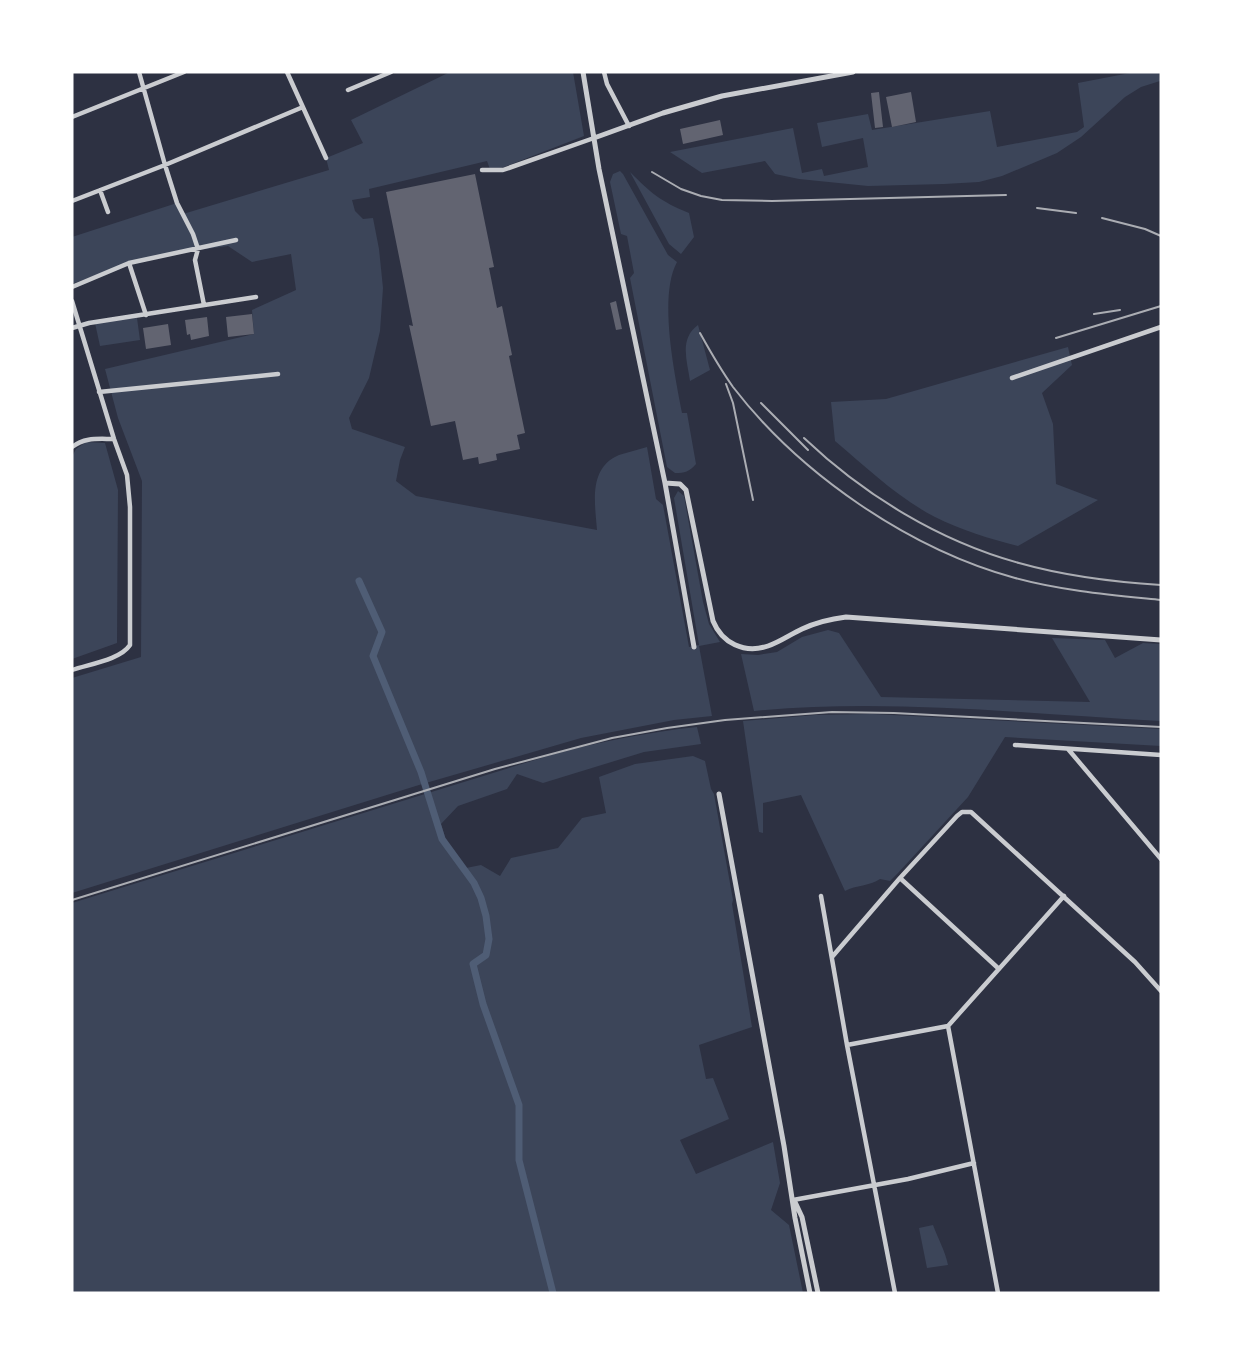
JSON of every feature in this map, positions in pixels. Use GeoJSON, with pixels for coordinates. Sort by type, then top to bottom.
{"type":"FeatureCollection","features":[{"type":"Feature","properties":{"kind":"street"},"geometry":{"type":"LineString","coordinates":[[139,72],[164,165],[177,203],[198,249],[195,260],[204,305]]}},
{"type":"Feature","properties":{"kind":"street"},"geometry":{"type":"LineString","coordinates":[[72,117],[184,72]]}},
{"type":"Feature","properties":{"kind":"street"},"geometry":{"type":"LineString","coordinates":[[287,72],[326,158]]}},
{"type":"Feature","properties":{"kind":"street"},"geometry":{"type":"LineString","coordinates":[[348,90],[391,72]]}},
{"type":"Feature","properties":{"kind":"street"},"geometry":{"type":"LineString","coordinates":[[583,72],[629,314],[665,483],[694,647]]}},
{"type":"Feature","properties":{"kind":"street"},"geometry":{"type":"LineString","coordinates":[[604,72],[607,85],[629,126]]}},
{"type":"Feature","properties":{"kind":"street"},"geometry":{"type":"LineString","coordinates":[[482,170],[503,170],[663,113],[722,96],[853,72]]}},
{"type":"Feature","properties":{"kind":"street"},"geometry":{"type":"LineString","coordinates":[[72,201],[303,107]]}},
{"type":"Feature","properties":{"kind":"street"},"geometry":{"type":"LineString","coordinates":[[100,190],[108,212]]}},
{"type":"Feature","properties":{"kind":"street"},"geometry":{"type":"LineString","coordinates":[[72,287],[129,263],[236,240]]}},
{"type":"Feature","properties":{"kind":"street"},"geometry":{"type":"LineString","coordinates":[[129,263],[146,315]]}},
{"type":"Feature","properties":{"kind":"street"},"geometry":{"type":"LineString","coordinates":[[72,328],[256,297]]}},
{"type":"Feature","properties":{"kind":"street"},"geometry":{"type":"LineString","coordinates":[[72,301],[127,475],[130,493],[130,645],[119,655],[72,670]]}},
{"type":"Feature","properties":{"kind":"street"},"geometry":{"type":"LineString","coordinates":[[1013,378],[1161,327]]}},
{"type":"Feature","properties":{"kind":"street"},"geometry":{"type":"LineString","coordinates":[[99,392],[278,374]]}},
{"type":"Feature","properties":{"kind":"street"},"geometry":{"type":"LineString","coordinates":[[72,447],[79,441],[88,439],[114,439]]}},
{"type":"Feature","properties":{"kind":"street"},"geometry":{"type":"LineString","coordinates":[[665,483],[680,484],[686,490],[713,621],[722,636],[737,646],[749,649],[767,646],[819,622],[846,617],[1161,640]]}},
{"type":"Feature","properties":{"kind":"street"},"geometry":{"type":"LineString","coordinates":[[1015,745],[1161,755]]}},
{"type":"Feature","properties":{"kind":"street"},"geometry":{"type":"LineString","coordinates":[[1067,749],[1161,859]]}},
{"type":"Feature","properties":{"kind":"street"},"geometry":{"type":"LineString","coordinates":[[719,794],[810,1293]]}},
{"type":"Feature","properties":{"kind":"street"},"geometry":{"type":"LineString","coordinates":[[832,957],[900,877],[957,816],[966,811],[975,814],[1064,896],[1135,962],[1161,991]]}},
{"type":"Feature","properties":{"kind":"street"},"geometry":{"type":"LineString","coordinates":[[900,877],[999,969]]}},
{"type":"Feature","properties":{"kind":"street"},"geometry":{"type":"LineString","coordinates":[[821,895],[895,1293]]}},
{"type":"Feature","properties":{"kind":"street"},"geometry":{"type":"LineString","coordinates":[[847,1045],[948,1026],[1064,896]]}},
{"type":"Feature","properties":{"kind":"street"},"geometry":{"type":"LineString","coordinates":[[948,1026],[998,1293]]}},
{"type":"Feature","properties":{"kind":"street"},"geometry":{"type":"LineString","coordinates":[[793,1200],[908,1179],[974,1163]]}},
{"type":"Feature","properties":{"kind":"street"},"geometry":{"type":"LineString","coordinates":[[793,1200],[802,1217],[818,1293]]}},
{"type":"Feature","properties":{"kind":"shaded area"},"geometry":{"type":"Polygon","coordinates":[[[450,72],[573,72],[584,136],[491,172],[487,161],[369,189],[370,197],[352,200],[355,211],[363,219],[373,218],[383,288],[380,331],[369,378],[349,418],[352,429],[405,447],[396,481],[416,496],[597,530],[596,487],[602,468],[619,455],[647,447],[656,499],[663,505],[689,647],[699,645],[674,498],[678,491],[684,496],[709,624],[720,642],[699,646],[712,716],[674,720],[581,738],[419,785],[72,893],[72,678],[141,657],[142,481],[118,418],[105,369],[254,334],[252,310],[296,290],[291,254],[252,262],[228,246],[129,263],[72,284],[72,237],[177,203],[183,214],[329,170],[326,158],[363,143],[351,120],[450,72]]]}},
{"type":"Feature","properties":{"kind":"shaded area"},"geometry":{"type":"Polygon","coordinates":[[[1135,72],[1159,72],[1160,81],[1141,87],[1125,97],[1081,137],[1057,153],[1002,176],[979,182],[868,186],[775,174],[765,161],[702,173],[670,152],[793,128],[802,173],[822,169],[824,176],[868,167],[863,138],[822,147],[817,123],[868,114],[872,130],[990,111],[997,147],[1077,132],[1084,127],[1078,83],[1135,72]]]}},
{"type":"Feature","properties":{"kind":"shaded area"},"geometry":{"type":"Polygon","coordinates":[[[620,171],[668,255],[677,262],[671,277],[668,315],[682,413],[687,413],[696,464],[684,472],[675,473],[667,467],[630,278],[634,273],[627,236],[621,234],[610,182],[613,174],[620,171]]]}},
{"type":"Feature","properties":{"kind":"shaded area"},"geometry":{"type":"Polygon","coordinates":[[[630,172],[657,196],[689,213],[694,237],[681,254],[669,244],[630,172]]]}},
{"type":"Feature","properties":{"kind":"shaded area"},"geometry":{"type":"Polygon","coordinates":[[[137,318],[140,340],[100,346],[95,323],[137,318]]]}},
{"type":"Feature","properties":{"kind":"shaded area"},"geometry":{"type":"Polygon","coordinates":[[[698,325],[710,370],[690,381],[686,343],[698,325]]]}},
{"type":"Feature","properties":{"kind":"shaded area"},"geometry":{"type":"Polygon","coordinates":[[[1068,347],[1072,365],[1042,393],[1053,424],[1056,484],[1098,500],[1018,546],[965,530],[921,509],[883,482],[835,441],[831,402],[886,399],[1068,347]]]}},
{"type":"Feature","properties":{"kind":"shaded area"},"geometry":{"type":"Polygon","coordinates":[[[86,442],[105,443],[118,490],[117,643],[72,659],[72,457],[76,449],[86,442]]]}},
{"type":"Feature","properties":{"kind":"shaded area"},"geometry":{"type":"Polygon","coordinates":[[[828,630],[839,633],[881,697],[1090,702],[1052,638],[1105,640],[1115,658],[1143,643],[1161,644],[1161,721],[907,707],[805,707],[754,711],[741,654],[777,652],[802,637],[828,630]]]}},
{"type":"Feature","properties":{"kind":"shaded area"},"geometry":{"type":"Polygon","coordinates":[[[872,714],[1161,729],[1161,746],[1005,737],[968,797],[890,881],[880,879],[845,891],[801,795],[763,803],[763,833],[759,832],[743,721],[872,714]]]}},
{"type":"Feature","properties":{"kind":"shaded area"},"geometry":{"type":"Polygon","coordinates":[[[697,727],[701,744],[644,752],[543,783],[517,774],[507,789],[458,806],[441,824],[446,840],[466,868],[481,865],[500,876],[511,858],[558,848],[582,818],[606,813],[599,777],[635,764],[693,756],[705,761],[714,794],[733,900],[752,1027],[699,1045],[706,1079],[713,1078],[729,1119],[680,1140],[696,1174],[773,1142],[780,1183],[771,1210],[789,1225],[803,1293],[72,1293],[72,903],[551,755],[624,738],[697,727]]]}},
{"type":"Feature","properties":{"kind":"shaded area"},"geometry":{"type":"Polygon","coordinates":[[[933,1225],[948,1265],[927,1268],[919,1228],[933,1225]]]}},
{"type":"Feature","properties":{"kind":"building"},"geometry":{"type":"Polygon","coordinates":[[[879,92],[883,127],[875,128],[871,93],[879,92]]]}},
{"type":"Feature","properties":{"kind":"building"},"geometry":{"type":"Polygon","coordinates":[[[911,92],[916,122],[892,127],[886,97],[911,92]]]}},
{"type":"Feature","properties":{"kind":"building"},"geometry":{"type":"Polygon","coordinates":[[[720,120],[723,135],[683,144],[680,129],[720,120]]]}},
{"type":"Feature","properties":{"kind":"building"},"geometry":{"type":"Polygon","coordinates":[[[475,174],[494,267],[489,268],[497,308],[502,306],[525,433],[517,435],[520,449],[496,454],[497,460],[479,464],[478,457],[463,460],[455,421],[431,426],[409,325],[413,326],[386,192],[475,174]]]}},
{"type":"Feature","properties":{"kind":"building"},"geometry":{"type":"Polygon","coordinates":[[[616,301],[622,329],[616,330],[610,303],[616,301]]]}},
{"type":"Feature","properties":{"kind":"building"},"geometry":{"type":"Polygon","coordinates":[[[252,314],[254,334],[228,337],[226,317],[252,314]]]}},
{"type":"Feature","properties":{"kind":"building"},"geometry":{"type":"Polygon","coordinates":[[[207,317],[209,336],[191,340],[190,334],[187,335],[185,320],[207,317]]]}},
{"type":"Feature","properties":{"kind":"building"},"geometry":{"type":"Polygon","coordinates":[[[168,324],[171,345],[146,349],[143,328],[168,324]]]}},
{"type":"Feature","properties":{"kind":"waterway"},"geometry":{"type":"LineString","coordinates":[[359,581],[382,632],[373,656],[421,772],[442,839],[474,883],[486,916],[489,939],[486,955],[473,964],[483,1004],[519,1105],[519,1160],[553,1293]]}},
{"type":"Feature","properties":{"kind":"railway"},"geometry":{"type":"LineString","coordinates":[[652,172],[681,189],[722,200],[1006,195]]}},
{"type":"Feature","properties":{"kind":"railway"},"geometry":{"type":"LineString","coordinates":[[1037,208],[1076,213]]}},
{"type":"Feature","properties":{"kind":"railway"},"geometry":{"type":"LineString","coordinates":[[1102,218],[1161,236]]}},
{"type":"Feature","properties":{"kind":"railway"},"geometry":{"type":"LineString","coordinates":[[1056,338],[1161,306]]}},
{"type":"Feature","properties":{"kind":"railway"},"geometry":{"type":"LineString","coordinates":[[1094,314],[1120,310]]}},
{"type":"Feature","properties":{"kind":"railway"},"geometry":{"type":"LineString","coordinates":[[700,333],[733,387],[790,449],[859,504],[897,528],[975,565],[1015,578],[1069,589],[1161,600]]}},
{"type":"Feature","properties":{"kind":"railway"},"geometry":{"type":"LineString","coordinates":[[726,384],[733,403],[753,500]]}},
{"type":"Feature","properties":{"kind":"railway"},"geometry":{"type":"LineString","coordinates":[[761,403],[808,450]]}},
{"type":"Feature","properties":{"kind":"railway"},"geometry":{"type":"LineString","coordinates":[[804,438],[827,459],[904,514],[989,554],[1054,571],[1161,585]]}},
{"type":"Feature","properties":{"kind":"railway"},"geometry":{"type":"LineString","coordinates":[[72,900],[495,769],[612,738],[667,728],[725,720],[832,712],[1161,727]]}}]}
